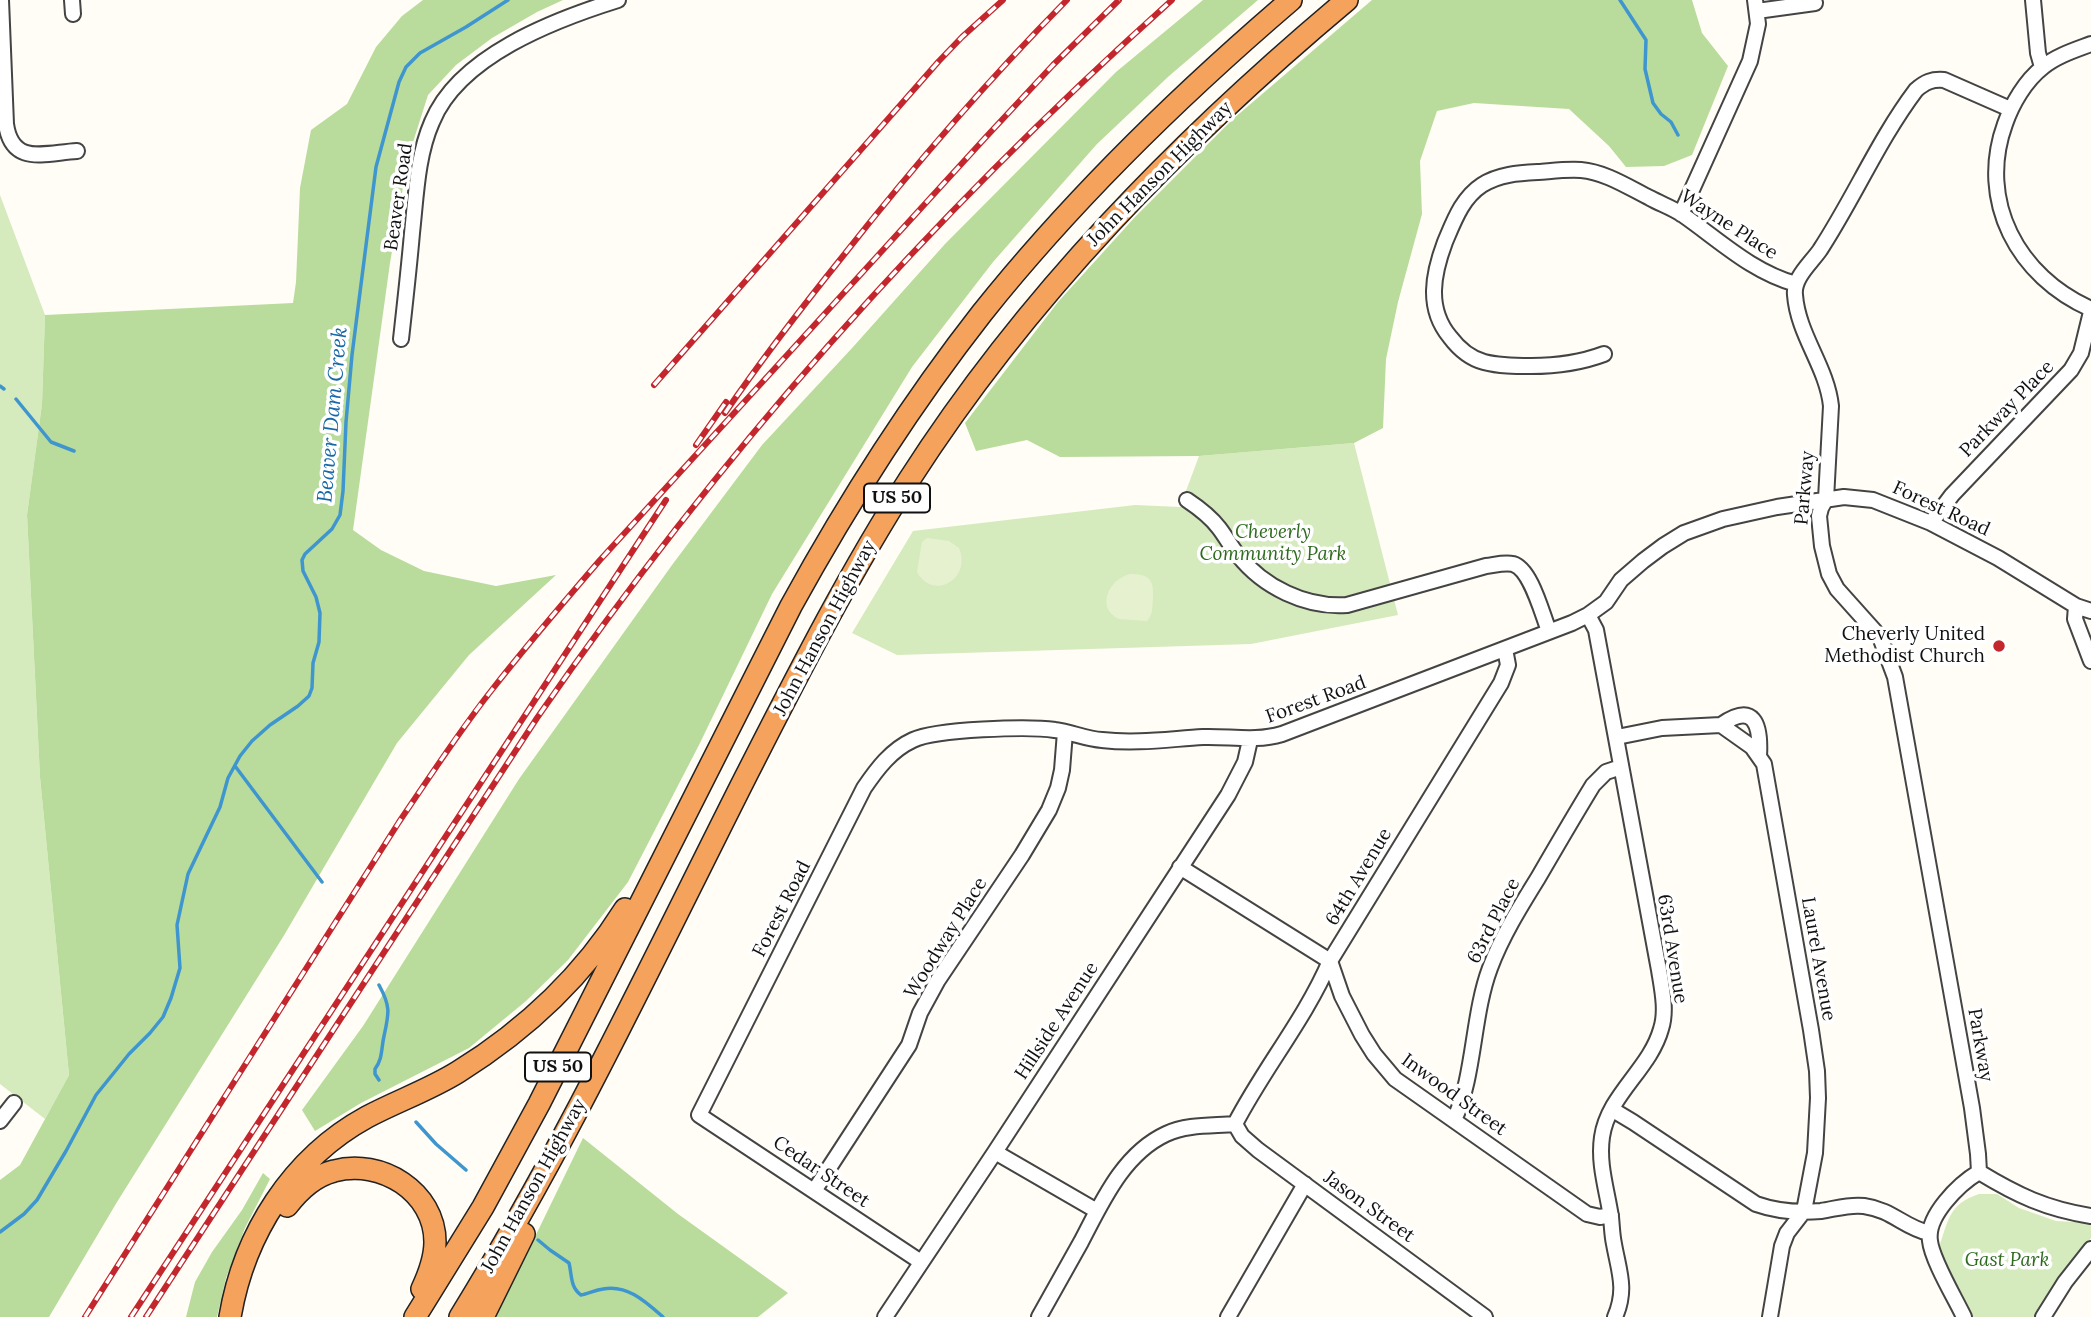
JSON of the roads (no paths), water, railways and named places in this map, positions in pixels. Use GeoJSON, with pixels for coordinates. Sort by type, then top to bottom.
{"type":"FeatureCollection","features":[{"type":"Feature","properties":{"kind":"highway","name":"John Hanson Highway"},"geometry":{"type":"LineString","coordinates":[[413,1317],[483,1207],[527,1126],[756,674],[817,560],[891,441],[958,345],[1024,263],[1115,164],[1179,101],[1291,0]]}},
{"type":"Feature","properties":{"kind":"highway","name":"John Hanson Highway"},"geometry":{"type":"LineString","coordinates":[[460,1317],[531,1196],[585,1096],[812,647],[869,544],[931,446],[1025,320],[1127,203],[1238,95],[1347,0]]}},
{"type":"Feature","properties":{"kind":"highway"},"geometry":{"type":"LineString","coordinates":[[230,1317],[239,1277],[256,1235],[279,1195],[298,1172],[344,1131],[368,1116],[455,1074],[491,1050],[547,1004],[607,937],[687,810]]}},
{"type":"Feature","properties":{"kind":"highway"},"geometry":{"type":"LineString","coordinates":[[483,1317],[568,1148],[585,1096]]}},
{"type":"Feature","properties":{"kind":"highway"},"geometry":{"type":"LineString","coordinates":[[242,1317],[257,1261],[273,1229],[294,1197],[302,1188],[321,1176],[341,1169],[358,1168],[377,1170],[395,1178],[421,1200],[430,1218],[435,1242],[433,1260],[413,1317]]}},
{"type":"Feature","properties":{"kind":"street"},"geometry":{"type":"LineString","coordinates":[[1,0],[6,124],[10,143],[20,151],[34,154],[77,151]]}},
{"type":"Feature","properties":{"kind":"street","name":"Beaver Road"},"geometry":{"type":"LineString","coordinates":[[401,339],[419,173],[432,122],[448,95],[472,72],[517,41],[557,22],[618,0]]}},
{"type":"Feature","properties":{"kind":"street"},"geometry":{"type":"LineString","coordinates":[[2033,0],[2042,68]]}},
{"type":"Feature","properties":{"kind":"street"},"geometry":{"type":"LineString","coordinates":[[1681,214],[1750,61],[1756,37],[1756,5],[1815,3]]}},
{"type":"Feature","properties":{"kind":"street"},"geometry":{"type":"LineString","coordinates":[[2091,44],[2042,68],[2010,109],[2001,133],[1996,165],[1996,191],[2001,215],[2016,244],[2036,270],[2062,293],[2091,310]]}},
{"type":"Feature","properties":{"kind":"street"},"geometry":{"type":"LineString","coordinates":[[1796,284],[1820,250],[1909,100],[1924,83],[1935,79],[1944,80],[2010,109]]}},
{"type":"Feature","properties":{"kind":"street","name":"Wayne Place"},"geometry":{"type":"LineString","coordinates":[[1604,354],[1570,363],[1500,365],[1467,355],[1443,330],[1436,315],[1434,276],[1444,245],[1464,202],[1485,183],[1519,173],[1582,170],[1600,174],[1681,214],[1752,265],[1780,280],[1796,284]]}},
{"type":"Feature","properties":{"kind":"street","name":"Parkway"},"geometry":{"type":"LineString","coordinates":[[1796,284],[1794,292],[1798,313],[1829,393],[1831,406],[1826,499],[1819,516],[1822,546],[1829,574],[1838,589],[1880,637],[1895,677],[1972,1108],[1979,1172]]}},
{"type":"Feature","properties":{"kind":"street","name":"Parkway Place"},"geometry":{"type":"LineString","coordinates":[[1931,523],[1952,495],[2071,370],[2081,353],[2091,310]]}},
{"type":"Feature","properties":{"kind":"street","name":"Forest Road"},"geometry":{"type":"LineString","coordinates":[[699,1115],[864,788],[883,762],[913,740],[930,735],[1030,729],[1114,741],[1222,737],[1265,739],[1588,615],[1606,602],[1621,580],[1643,561],[1684,533],[1723,519],[1826,499],[1859,497],[1873,500],[1931,523],[1998,558],[2076,606],[2091,611]]}},
{"type":"Feature","properties":{"kind":"street"},"geometry":{"type":"LineString","coordinates":[[1187,500],[1211,519],[1238,555],[1257,574],[1288,594],[1306,601],[1333,606],[1360,603],[1486,566],[1515,564],[1528,575],[1549,631]]}},
{"type":"Feature","properties":{"kind":"street"},"geometry":{"type":"LineString","coordinates":[[2076,606],[2075,619],[2091,661]]}},
{"type":"Feature","properties":{"kind":"street","name":"63rd Avenue"},"geometry":{"type":"LineString","coordinates":[[1588,615],[1596,630],[1617,737],[1659,970],[1663,1010],[1662,1027],[1655,1046],[1620,1096],[1606,1123],[1601,1149],[1604,1186],[1623,1291],[1615,1317]]}},
{"type":"Feature","properties":{"kind":"street","name":"64th Avenue"},"geometry":{"type":"LineString","coordinates":[[1236,1124],[1312,999],[1331,961],[1501,682],[1508,665],[1505,649]]}},
{"type":"Feature","properties":{"kind":"street","name":"Laurel Avenue"},"geometry":{"type":"LineString","coordinates":[[1721,725],[1743,714],[1754,719],[1817,1071],[1815,1153],[1804,1211],[1787,1233],[1782,1246],[1770,1317]]}},
{"type":"Feature","properties":{"kind":"street"},"geometry":{"type":"LineString","coordinates":[[1617,737],[1662,728],[1721,725],[1752,747],[1759,756]]}},
{"type":"Feature","properties":{"kind":"street","name":"Woodway Place"},"geometry":{"type":"LineString","coordinates":[[814,1191],[908,1045],[938,980],[1049,810],[1062,770],[1065,732]]}},
{"type":"Feature","properties":{"kind":"street","name":"Hillside Avenue"},"geometry":{"type":"LineString","coordinates":[[885,1317],[1236,781],[1245,762],[1250,740]]}},
{"type":"Feature","properties":{"kind":"street","name":"63rd Place"},"geometry":{"type":"LineString","coordinates":[[1454,1119],[1461,1105],[1483,989],[1508,927],[1593,785],[1606,772],[1621,767]]}},
{"type":"Feature","properties":{"kind":"street"},"geometry":{"type":"LineString","coordinates":[[1180,867],[1331,961]]}},
{"type":"Feature","properties":{"kind":"street","name":"Inwood Street"},"geometry":{"type":"LineString","coordinates":[[1331,961],[1342,996],[1362,1035],[1384,1068],[1395,1079],[1587,1214],[1600,1217],[1611,1215]]}},
{"type":"Feature","properties":{"kind":"street"},"geometry":{"type":"LineString","coordinates":[[0,1121],[14,1102]]}},
{"type":"Feature","properties":{"kind":"street"},"geometry":{"type":"LineString","coordinates":[[1613,1110],[1756,1204],[1768,1209],[1804,1211],[1863,1206],[1887,1211],[1908,1226],[1929,1233]]}},
{"type":"Feature","properties":{"kind":"street","name":"Cedar Street"},"geometry":{"type":"LineString","coordinates":[[699,1115],[921,1262]]}},
{"type":"Feature","properties":{"kind":"street"},"geometry":{"type":"LineString","coordinates":[[1039,1317],[1097,1211],[1128,1163],[1169,1132],[1236,1124]]}},
{"type":"Feature","properties":{"kind":"street","name":"Jason Street"},"geometry":{"type":"LineString","coordinates":[[1236,1124],[1248,1142],[1485,1317]]}},
{"type":"Feature","properties":{"kind":"street"},"geometry":{"type":"LineString","coordinates":[[995,1152],[1097,1211]]}},
{"type":"Feature","properties":{"kind":"street"},"geometry":{"type":"LineString","coordinates":[[1964,1317],[1932,1252],[1929,1233],[1938,1213],[1963,1182],[1979,1172],[2017,1195],[2040,1204],[2091,1216]]}},
{"type":"Feature","properties":{"kind":"street"},"geometry":{"type":"LineString","coordinates":[[1227,1317],[1305,1184]]}},
{"type":"Feature","properties":{"kind":"street"},"geometry":{"type":"LineString","coordinates":[[2043,1317],[2065,1282],[2091,1249]]}},
{"type":"Feature","properties":{"kind":"waterway","name":"Beaver Dam Creek"},"geometry":{"type":"LineString","coordinates":[[0,1232],[37,1200],[96,1095],[163,1017],[180,968],[177,925],[188,874],[220,807],[228,778],[252,741],[309,696],[319,642],[320,613],[316,597],[303,571],[302,560],[332,529],[340,515],[352,355],[376,167],[399,82],[406,67],[420,53],[508,0]]}},
{"type":"Feature","properties":{"kind":"waterway"},"geometry":{"type":"LineString","coordinates":[[1620,0],[1646,40],[1645,69],[1653,103],[1671,122],[1678,135]]}},
{"type":"Feature","properties":{"kind":"waterway"},"geometry":{"type":"LineString","coordinates":[[0,386],[4,389]]}},
{"type":"Feature","properties":{"kind":"waterway"},"geometry":{"type":"LineString","coordinates":[[16,399],[51,442],[74,451]]}},
{"type":"Feature","properties":{"kind":"waterway"},"geometry":{"type":"LineString","coordinates":[[235,766],[322,882]]}},
{"type":"Feature","properties":{"kind":"waterway"},"geometry":{"type":"LineString","coordinates":[[379,985],[388,1010],[381,1057],[375,1069],[379,1080]]}},
{"type":"Feature","properties":{"kind":"waterway"},"geometry":{"type":"LineString","coordinates":[[416,1122],[466,1170]]}},
{"type":"Feature","properties":{"kind":"waterway"},"geometry":{"type":"LineString","coordinates":[[538,1240],[569,1263],[573,1285],[581,1295],[603,1289],[620,1289],[636,1296],[663,1317]]}},
{"type":"Feature","properties":{"kind":"railway"},"geometry":{"type":"LineString","coordinates":[[654,385],[939,61],[1003,0]]}},
{"type":"Feature","properties":{"kind":"railway"},"geometry":{"type":"LineString","coordinates":[[725,413],[797,314],[896,190],[979,93],[1067,0]]}},
{"type":"Feature","properties":{"kind":"railway"},"geometry":{"type":"LineString","coordinates":[[85,1317],[399,822],[491,691],[600,560],[986,137],[1119,0]]}},
{"type":"Feature","properties":{"kind":"railway"},"geometry":{"type":"LineString","coordinates":[[146,1317],[537,718],[679,525],[833,340],[914,252],[998,165],[1172,0]]}},
{"type":"Feature","properties":{"kind":"railway"},"geometry":{"type":"LineString","coordinates":[[696,445],[726,402]]}},
{"type":"Feature","properties":{"kind":"railway"},"geometry":{"type":"LineString","coordinates":[[131,1317],[666,500]]}},
{"type":"Feature","properties":{"kind":"place","name":"Cheverly United Methodist Church"},"geometry":{"type":"Point","coordinates":[1999,646]}},
{"type":"Feature","properties":{"kind":"park label","name":"Cheverly Community Park"},"geometry":{"type":"Point","coordinates":[1273,544]}},
{"type":"Feature","properties":{"kind":"park label","name":"Gast Park"},"geometry":{"type":"Point","coordinates":[2007,1261]}}]}
